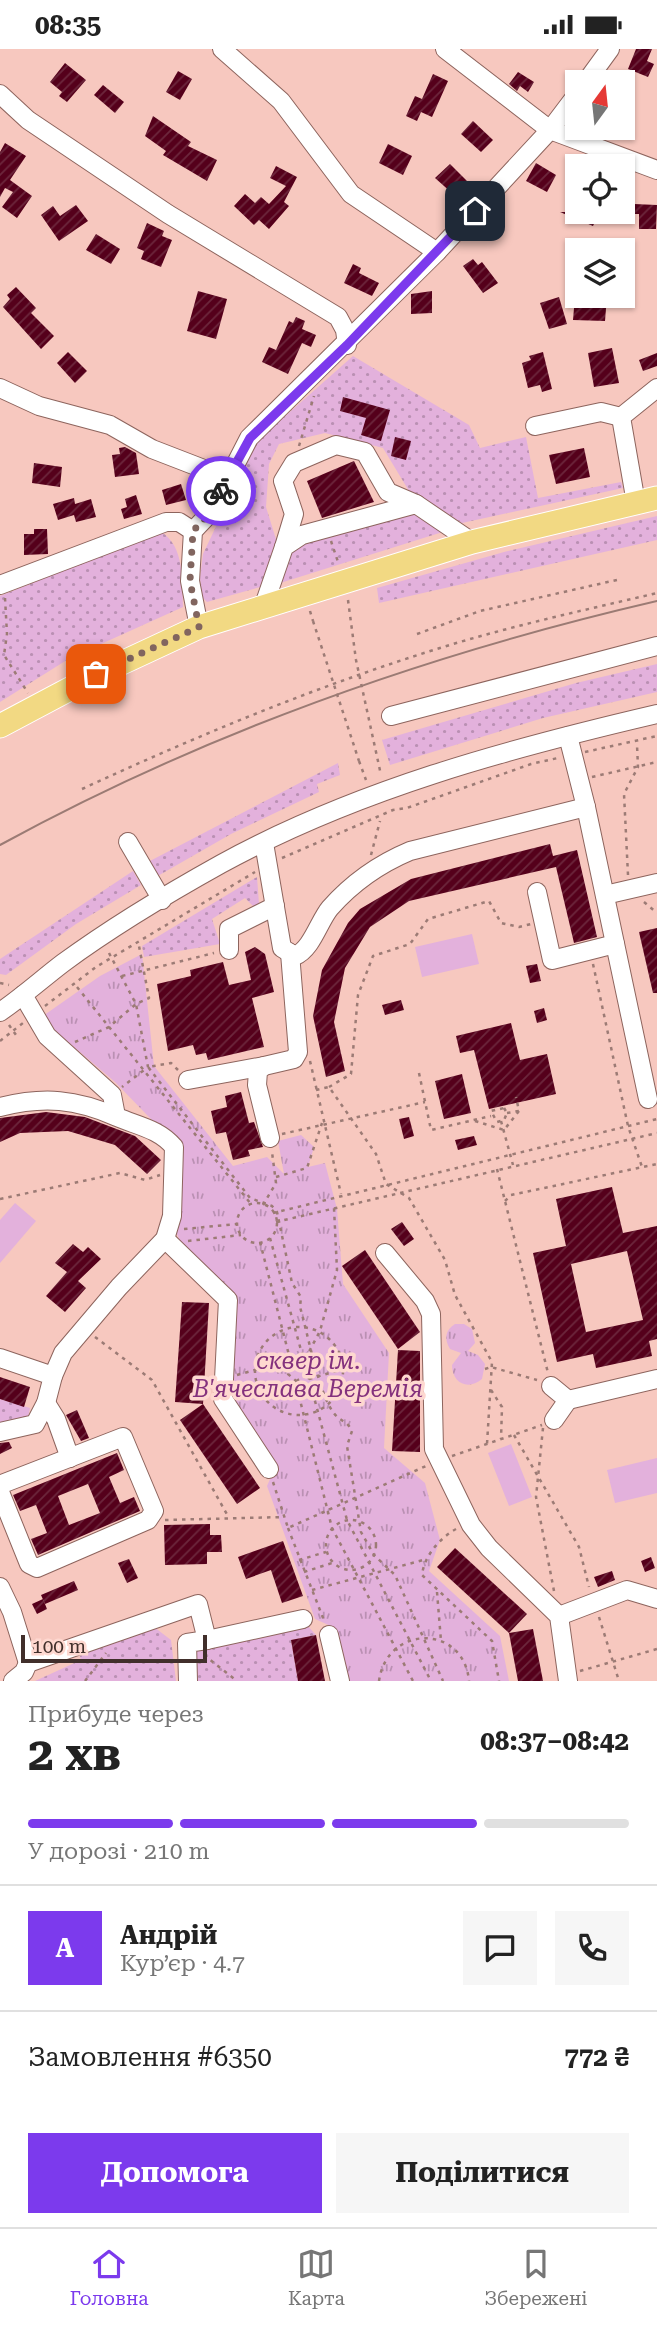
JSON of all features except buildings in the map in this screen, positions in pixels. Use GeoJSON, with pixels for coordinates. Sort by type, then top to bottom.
{"type":"FeatureCollection","features":[{"type":"Feature","properties":{"kind":"main road"},"geometry":{"type":"LineString","coordinates":[[0,726],[96,674],[199,627],[472,542],[647,500]]}},
{"type":"Feature","properties":{"kind":"street"},"geometry":{"type":"LineString","coordinates":[[222,49],[281,101],[351,194],[437,252]]}},
{"type":"Feature","properties":{"kind":"street"},"geometry":{"type":"LineString","coordinates":[[445,49],[550,130],[657,170]]}},
{"type":"Feature","properties":{"kind":"street"},"geometry":{"type":"LineString","coordinates":[[595,70],[610,49]]}},
{"type":"Feature","properties":{"kind":"street"},"geometry":{"type":"LineString","coordinates":[[0,94],[28,120],[168,213],[338,317],[345,330],[347,345]]}},
{"type":"Feature","properties":{"kind":"street"},"geometry":{"type":"LineString","coordinates":[[199,627],[190,581],[193,531],[211,512],[250,438],[347,345],[437,252],[550,130],[565,110]]}},
{"type":"Feature","properties":{"kind":"street"},"geometry":{"type":"LineString","coordinates":[[621,417],[657,387]]}},
{"type":"Feature","properties":{"kind":"street"},"geometry":{"type":"LineString","coordinates":[[0,388],[39,406],[110,425],[152,449],[227,478]]}},
{"type":"Feature","properties":{"kind":"street"},"geometry":{"type":"LineString","coordinates":[[535,426],[600,412],[621,417]]}},
{"type":"Feature","properties":{"kind":"street"},"geometry":{"type":"LineString","coordinates":[[621,417],[647,500]]}},
{"type":"Feature","properties":{"kind":"street"},"geometry":{"type":"LineString","coordinates":[[264,605],[294,514],[283,481],[294,463],[336,445],[365,452],[388,492],[416,504],[472,542]]}},
{"type":"Feature","properties":{"kind":"street"},"geometry":{"type":"LineString","coordinates":[[284,547],[302,535],[416,504]]}},
{"type":"Feature","properties":{"kind":"street"},"geometry":{"type":"LineString","coordinates":[[2,585],[166,522],[179,522],[193,531]]}},
{"type":"Feature","properties":{"kind":"street"},"geometry":{"type":"LineString","coordinates":[[391,716],[657,646]]}},
{"type":"Feature","properties":{"kind":"street"},"geometry":{"type":"LineString","coordinates":[[2,1014],[16,990],[162,900],[300,824],[385,791],[568,736],[657,714]]}},
{"type":"Feature","properties":{"kind":"street"},"geometry":{"type":"LineString","coordinates":[[568,736],[586,807],[648,1099]]}},
{"type":"Feature","properties":{"kind":"street"},"geometry":{"type":"LineString","coordinates":[[264,843],[282,948],[295,956],[302,953],[330,908],[366,874],[410,851],[586,807]]}},
{"type":"Feature","properties":{"kind":"street"},"geometry":{"type":"LineString","coordinates":[[128,842],[162,900]]}},
{"type":"Feature","properties":{"kind":"street"},"geometry":{"type":"LineString","coordinates":[[605,895],[657,883]]}},
{"type":"Feature","properties":{"kind":"street"},"geometry":{"type":"LineString","coordinates":[[537,892],[551,960],[615,944]]}},
{"type":"Feature","properties":{"kind":"street"},"geometry":{"type":"LineString","coordinates":[[229,950],[229,929],[275,906]]}},
{"type":"Feature","properties":{"kind":"street"},"geometry":{"type":"LineString","coordinates":[[188,1080],[294,1059],[303,1051],[289,953]]}},
{"type":"Feature","properties":{"kind":"street"},"geometry":{"type":"LineString","coordinates":[[16,990],[47,1036],[112,1094],[116,1116]]}},
{"type":"Feature","properties":{"kind":"street"},"geometry":{"type":"LineString","coordinates":[[264,1066],[258,1070],[257,1086],[270,1138]]}},
{"type":"Feature","properties":{"kind":"street"},"geometry":{"type":"LineString","coordinates":[[0,1107],[52,1099],[102,1108],[164,1135],[174,1147],[172,1216],[167,1238],[63,1353],[46,1403],[35,1424],[0,1431]]}},
{"type":"Feature","properties":{"kind":"street"},"geometry":{"type":"LineString","coordinates":[[167,1238],[228,1300],[225,1403],[269,1469]]}},
{"type":"Feature","properties":{"kind":"street"},"geometry":{"type":"LineString","coordinates":[[384,1253],[425,1301],[431,1314],[433,1440],[439,1461],[470,1522],[489,1548],[559,1616],[567,1678]]}},
{"type":"Feature","properties":{"kind":"street"},"geometry":{"type":"LineString","coordinates":[[0,1358],[53,1376]]}},
{"type":"Feature","properties":{"kind":"street"},"geometry":{"type":"LineString","coordinates":[[554,1420],[568,1400],[657,1379]]}},
{"type":"Feature","properties":{"kind":"street"},"geometry":{"type":"LineString","coordinates":[[551,1384],[568,1400]]}},
{"type":"Feature","properties":{"kind":"street"},"geometry":{"type":"LineString","coordinates":[[46,1403],[56,1419],[70,1458]]}},
{"type":"Feature","properties":{"kind":"street"},"geometry":{"type":"LineString","coordinates":[[123,1437],[154,1511],[148,1520],[37,1568],[29,1564],[0,1492],[2,1484],[70,1458],[123,1437]]}},
{"type":"Feature","properties":{"kind":"street"},"geometry":{"type":"LineString","coordinates":[[0,1587],[12,1612],[28,1663],[24,1672],[13,1681]]}},
{"type":"Feature","properties":{"kind":"street"},"geometry":{"type":"LineString","coordinates":[[559,1616],[626,1590],[656,1602]]}},
{"type":"Feature","properties":{"kind":"street"},"geometry":{"type":"LineString","coordinates":[[28,1663],[198,1604],[207,1640]]}},
{"type":"Feature","properties":{"kind":"street"},"geometry":{"type":"LineString","coordinates":[[188,1681],[187,1643],[303,1619]]}},
{"type":"Feature","properties":{"kind":"street"},"geometry":{"type":"LineString","coordinates":[[330,1635],[340,1681]]}},
{"type":"Feature","properties":{"kind":"path"},"geometry":{"type":"LineString","coordinates":[[294,463],[313,396]]}},
{"type":"Feature","properties":{"kind":"path"},"geometry":{"type":"LineString","coordinates":[[326,528],[339,565]]}},
{"type":"Feature","properties":{"kind":"path"},"geometry":{"type":"LineString","coordinates":[[416,634],[480,611],[621,579]]}},
{"type":"Feature","properties":{"kind":"path"},"geometry":{"type":"LineString","coordinates":[[2,585],[7,634],[4,655],[29,694]]}},
{"type":"Feature","properties":{"kind":"path"},"geometry":{"type":"LineString","coordinates":[[347,591],[360,676],[382,775]]}},
{"type":"Feature","properties":{"kind":"path"},"geometry":{"type":"LineString","coordinates":[[82,789],[188,740],[291,699],[440,648],[657,593]]}},
{"type":"Feature","properties":{"kind":"path"},"geometry":{"type":"LineString","coordinates":[[308,604],[366,780]]}},
{"type":"Feature","properties":{"kind":"path"},"geometry":{"type":"LineString","coordinates":[[0,1041],[112,957],[268,864],[393,810],[407,808],[531,764],[657,736]]}},
{"type":"Feature","properties":{"kind":"path"},"geometry":{"type":"LineString","coordinates":[[637,745],[638,767],[624,794],[629,890],[657,913]]}},
{"type":"Feature","properties":{"kind":"path"},"geometry":{"type":"LineString","coordinates":[[579,780],[657,762]]}},
{"type":"Feature","properties":{"kind":"path"},"geometry":{"type":"LineString","coordinates":[[393,810],[397,815]]}},
{"type":"Feature","properties":{"kind":"path"},"geometry":{"type":"LineString","coordinates":[[366,874],[380,821]]}},
{"type":"Feature","properties":{"kind":"path"},"geometry":{"type":"LineString","coordinates":[[316,1090],[329,1087],[351,1074],[358,995],[373,955],[410,944],[428,919],[489,901],[501,923],[519,927],[543,922]]}},
{"type":"Feature","properties":{"kind":"path"},"geometry":{"type":"LineString","coordinates":[[61,1047],[109,1027],[136,1004],[149,998],[139,946]]}},
{"type":"Feature","properties":{"kind":"path"},"geometry":{"type":"LineString","coordinates":[[122,976],[144,968],[229,950]]}},
{"type":"Feature","properties":{"kind":"path"},"geometry":{"type":"LineString","coordinates":[[591,950],[628,1126],[642,1167]]}},
{"type":"Feature","properties":{"kind":"path"},"geometry":{"type":"LineString","coordinates":[[109,953],[136,1004],[148,1066],[250,1198],[272,1206],[275,1212],[292,1283],[301,1297],[300,1307],[329,1403],[334,1414],[349,1423],[352,1430],[347,1446],[361,1532],[374,1555],[391,1569],[443,1681]]}},
{"type":"Feature","properties":{"kind":"path"},"geometry":{"type":"LineString","coordinates":[[0,983],[16,990]]}},
{"type":"Feature","properties":{"kind":"path"},"geometry":{"type":"LineString","coordinates":[[77,987],[251,1204]]}},
{"type":"Feature","properties":{"kind":"path"},"geometry":{"type":"LineString","coordinates":[[2,1014],[16,1035]]}},
{"type":"Feature","properties":{"kind":"path"},"geometry":{"type":"LineString","coordinates":[[303,1051],[316,1090],[341,1195]]}},
{"type":"Feature","properties":{"kind":"path"},"geometry":{"type":"LineString","coordinates":[[148,1066],[171,1063],[188,1080]]}},
{"type":"Feature","properties":{"kind":"path"},"geometry":{"type":"LineString","coordinates":[[112,1094],[145,1071],[148,1066]]}},
{"type":"Feature","properties":{"kind":"path"},"geometry":{"type":"LineString","coordinates":[[419,1073],[431,1130],[491,1116]]}},
{"type":"Feature","properties":{"kind":"path"},"geometry":{"type":"LineString","coordinates":[[329,1087],[376,1154],[386,1184],[409,1198],[445,1260],[455,1295],[492,1367],[488,1444]]}},
{"type":"Feature","properties":{"kind":"path"},"geometry":{"type":"LineString","coordinates":[[516,1097],[519,1111]]}},
{"type":"Feature","properties":{"kind":"path"},"geometry":{"type":"LineString","coordinates":[[263,1205],[273,1192],[275,1177],[270,1138],[323,1123],[354,1119],[425,1102]]}},
{"type":"Feature","properties":{"kind":"path"},"geometry":{"type":"LineString","coordinates":[[491,1116],[491,1111],[504,1108],[507,1113]]}},
{"type":"Feature","properties":{"kind":"path"},"geometry":{"type":"LineString","coordinates":[[501,1121],[507,1113],[519,1111]]}},
{"type":"Feature","properties":{"kind":"path"},"geometry":{"type":"LineString","coordinates":[[504,1130],[519,1111]]}},
{"type":"Feature","properties":{"kind":"path"},"geometry":{"type":"LineString","coordinates":[[491,1116],[497,1122],[501,1121]]}},
{"type":"Feature","properties":{"kind":"path"},"geometry":{"type":"LineString","coordinates":[[278,1221],[270,1238],[260,1243],[249,1241],[241,1235],[237,1224],[241,1212],[251,1204],[263,1205],[275,1212],[657,1119]]}},
{"type":"Feature","properties":{"kind":"path"},"geometry":{"type":"LineString","coordinates":[[472,1120],[504,1130]]}},
{"type":"Feature","properties":{"kind":"path"},"geometry":{"type":"LineString","coordinates":[[501,1121],[513,1165]]}},
{"type":"Feature","properties":{"kind":"path"},"geometry":{"type":"LineString","coordinates":[[275,1177],[307,1168],[323,1123]]}},
{"type":"Feature","properties":{"kind":"path"},"geometry":{"type":"LineString","coordinates":[[278,1221],[657,1133]]}},
{"type":"Feature","properties":{"kind":"path"},"geometry":{"type":"LineString","coordinates":[[504,1202],[511,1195],[657,1164]]}},
{"type":"Feature","properties":{"kind":"path"},"geometry":{"type":"LineString","coordinates":[[497,1169],[551,1384]]}},
{"type":"Feature","properties":{"kind":"path"},"geometry":{"type":"LineString","coordinates":[[0,1199],[120,1174],[145,1180],[174,1170]]}},
{"type":"Feature","properties":{"kind":"path"},"geometry":{"type":"LineString","coordinates":[[304,1361],[320,1331],[337,1270],[334,1208]]}},
{"type":"Feature","properties":{"kind":"path"},"geometry":{"type":"LineString","coordinates":[[167,1238],[237,1224]]}},
{"type":"Feature","properties":{"kind":"path"},"geometry":{"type":"LineString","coordinates":[[167,1238],[241,1235]]}},
{"type":"Feature","properties":{"kind":"path"},"geometry":{"type":"LineString","coordinates":[[270,1238],[304,1361],[309,1367],[309,1377],[347,1520],[431,1681]]}},
{"type":"Feature","properties":{"kind":"path"},"geometry":{"type":"LineString","coordinates":[[260,1243],[290,1361],[288,1374],[295,1381],[332,1528],[413,1681]]}},
{"type":"Feature","properties":{"kind":"path"},"geometry":{"type":"LineString","coordinates":[[295,1326],[320,1331],[340,1351],[344,1369],[340,1388],[329,1403],[318,1411],[304,1415],[276,1408],[260,1392],[255,1370],[264,1344],[282,1330],[295,1326]]}},
{"type":"Feature","properties":{"kind":"path"},"geometry":{"type":"LineString","coordinates":[[84,1328],[152,1380],[229,1518]]}},
{"type":"Feature","properties":{"kind":"path"},"geometry":{"type":"LineString","coordinates":[[224,1379],[290,1361],[304,1361]]}},
{"type":"Feature","properties":{"kind":"path"},"geometry":{"type":"LineString","coordinates":[[485,1369],[492,1367],[551,1384]]}},
{"type":"Feature","properties":{"kind":"path"},"geometry":{"type":"LineString","coordinates":[[225,1403],[344,1369]]}},
{"type":"Feature","properties":{"kind":"path"},"geometry":{"type":"LineString","coordinates":[[490,1390],[502,1407],[501,1439]]}},
{"type":"Feature","properties":{"kind":"path"},"geometry":{"type":"LineString","coordinates":[[288,1528],[439,1461],[543,1425],[536,1497],[559,1616]]}},
{"type":"Feature","properties":{"kind":"path"},"geometry":{"type":"LineString","coordinates":[[514,1434],[579,1547],[619,1681]]}},
{"type":"Feature","properties":{"kind":"path"},"geometry":{"type":"LineString","coordinates":[[269,1469],[299,1560],[330,1635]]}},
{"type":"Feature","properties":{"kind":"path"},"geometry":{"type":"LineString","coordinates":[[158,1520],[284,1517]]}},
{"type":"Feature","properties":{"kind":"path"},"geometry":{"type":"LineString","coordinates":[[347,1520],[358,1521],[367,1525],[374,1536],[374,1555],[369,1563],[355,1570],[342,1569],[332,1563],[326,1552],[327,1537],[332,1528],[347,1520]]}},
{"type":"Feature","properties":{"kind":"path"},"geometry":{"type":"LineString","coordinates":[[470,1522],[447,1534],[427,1559],[422,1575],[436,1591],[492,1640],[499,1681]]}},
{"type":"Feature","properties":{"kind":"path"},"geometry":{"type":"LineString","coordinates":[[299,1560],[326,1552]]}},
{"type":"Feature","properties":{"kind":"path"},"geometry":{"type":"LineString","coordinates":[[312,1590],[427,1559]]}},
{"type":"Feature","properties":{"kind":"path"},"geometry":{"type":"LineString","coordinates":[[304,1572],[332,1563]]}},
{"type":"Feature","properties":{"kind":"path"},"geometry":{"type":"LineString","coordinates":[[436,1591],[441,1641]]}},
{"type":"Feature","properties":{"kind":"path"},"geometry":{"type":"LineString","coordinates":[[379,1681],[383,1664],[396,1648],[422,1638],[441,1641],[463,1660],[470,1681]]}},
{"type":"Feature","properties":{"kind":"path"},"geometry":{"type":"LineString","coordinates":[[187,1643],[237,1681]]}},
{"type":"Feature","properties":{"kind":"path"},"geometry":{"type":"LineString","coordinates":[[567,1678],[657,1649]]}},
{"type":"Feature","properties":{"kind":"path"},"geometry":{"type":"LineString","coordinates":[[85,1681],[107,1651]]}},
{"type":"Feature","properties":{"kind":"green space"},"geometry":{"type":"Polygon","coordinates":[[[353,356],[469,425],[480,448],[526,437],[538,498],[621,482],[623,488],[462,523],[409,491],[383,448],[325,433],[279,444],[269,464],[266,507],[279,549],[260,587],[207,602],[202,597],[200,578],[203,554],[256,442],[353,356]]]}},
{"type":"Feature","properties":{"kind":"green space"},"geometry":{"type":"Polygon","coordinates":[[[415,509],[449,530],[277,584],[285,553],[305,539],[415,509]]]}},
{"type":"Feature","properties":{"kind":"green space"},"geometry":{"type":"Polygon","coordinates":[[[657,516],[657,540],[379,603],[377,588],[504,552],[657,516]]]}},
{"type":"Feature","properties":{"kind":"green space"},"geometry":{"type":"Polygon","coordinates":[[[161,532],[174,546],[181,565],[183,607],[70,658],[0,702],[0,596],[161,532]]]}},
{"type":"Feature","properties":{"kind":"green space"},"geometry":{"type":"Polygon","coordinates":[[[657,664],[657,692],[543,718],[390,765],[382,740],[576,683],[657,664]]]}},
{"type":"Feature","properties":{"kind":"green space"},"geometry":{"type":"Polygon","coordinates":[[[338,763],[340,775],[317,784],[319,792],[231,834],[156,877],[148,862],[338,763]]]}},
{"type":"Feature","properties":{"kind":"green space"},"geometry":{"type":"Polygon","coordinates":[[[133,871],[141,885],[76,924],[6,975],[0,974],[0,959],[133,871]]]}},
{"type":"Feature","properties":{"kind":"green space"},"geometry":{"type":"Polygon","coordinates":[[[257,877],[259,904],[253,906],[245,898],[212,919],[220,944],[144,957],[142,946],[257,877]]]}},
{"type":"Feature","properties":{"kind":"green space"},"geometry":{"type":"Polygon","coordinates":[[[472,934],[479,964],[422,977],[415,947],[472,934]]]}},
{"type":"Feature","properties":{"kind":"green space","name":"сквер ім. В'ячеслава Веремія"},"geometry":{"type":"Polygon","coordinates":[[[142,954],[154,1066],[233,1166],[267,1157],[284,1174],[278,1141],[301,1135],[314,1147],[308,1167],[325,1163],[337,1209],[343,1284],[389,1353],[384,1448],[425,1483],[440,1540],[429,1571],[500,1636],[509,1681],[348,1681],[333,1627],[315,1619],[267,1486],[274,1470],[229,1399],[232,1298],[183,1248],[174,1227],[177,1146],[115,1082],[40,1018],[100,976],[142,954]]]}},
{"type":"Feature","properties":{"kind":"green space"},"geometry":{"type":"Polygon","coordinates":[[[15,1203],[36,1221],[0,1263],[0,1220],[15,1203]]]}},
{"type":"Feature","properties":{"kind":"green space"},"geometry":{"type":"Polygon","coordinates":[[[455,1324],[464,1324],[472,1329],[475,1343],[468,1351],[478,1355],[485,1364],[482,1379],[477,1383],[466,1385],[458,1381],[453,1371],[452,1365],[461,1353],[450,1349],[446,1338],[447,1332],[455,1324]]]}},
{"type":"Feature","properties":{"kind":"green space"},"geometry":{"type":"Polygon","coordinates":[[[0,1399],[30,1408],[27,1422],[0,1426],[0,1399]]]}},
{"type":"Feature","properties":{"kind":"green space"},"geometry":{"type":"Polygon","coordinates":[[[511,1444],[532,1497],[509,1506],[488,1453],[511,1444]]]}},
{"type":"Feature","properties":{"kind":"green space"},"geometry":{"type":"Polygon","coordinates":[[[657,1458],[657,1493],[615,1503],[607,1470],[657,1458]]]}},
{"type":"Feature","properties":{"kind":"green space"},"geometry":{"type":"Polygon","coordinates":[[[307,1625],[316,1635],[291,1640],[298,1681],[196,1681],[192,1651],[307,1625]]]}},
{"type":"Feature","properties":{"kind":"green space"},"geometry":{"type":"Polygon","coordinates":[[[154,1627],[171,1640],[176,1681],[35,1681],[81,1660],[78,1650],[154,1627]]]}},
{"type":"Feature","properties":{"kind":"tram line"},"geometry":{"type":"LineString","coordinates":[[0,845],[78,804],[158,767],[238,732],[320,701],[487,646],[657,601]]}},
{"type":"Feature","properties":{"kind":"way so far"},"geometry":{"type":"LineString","coordinates":[[96,674],[199,627],[190,581],[193,531],[211,512],[221,491]]}},
{"type":"Feature","properties":{"kind":"route"},"geometry":{"type":"LineString","coordinates":[[221,491],[250,438],[347,345],[475,211]]}}]}
